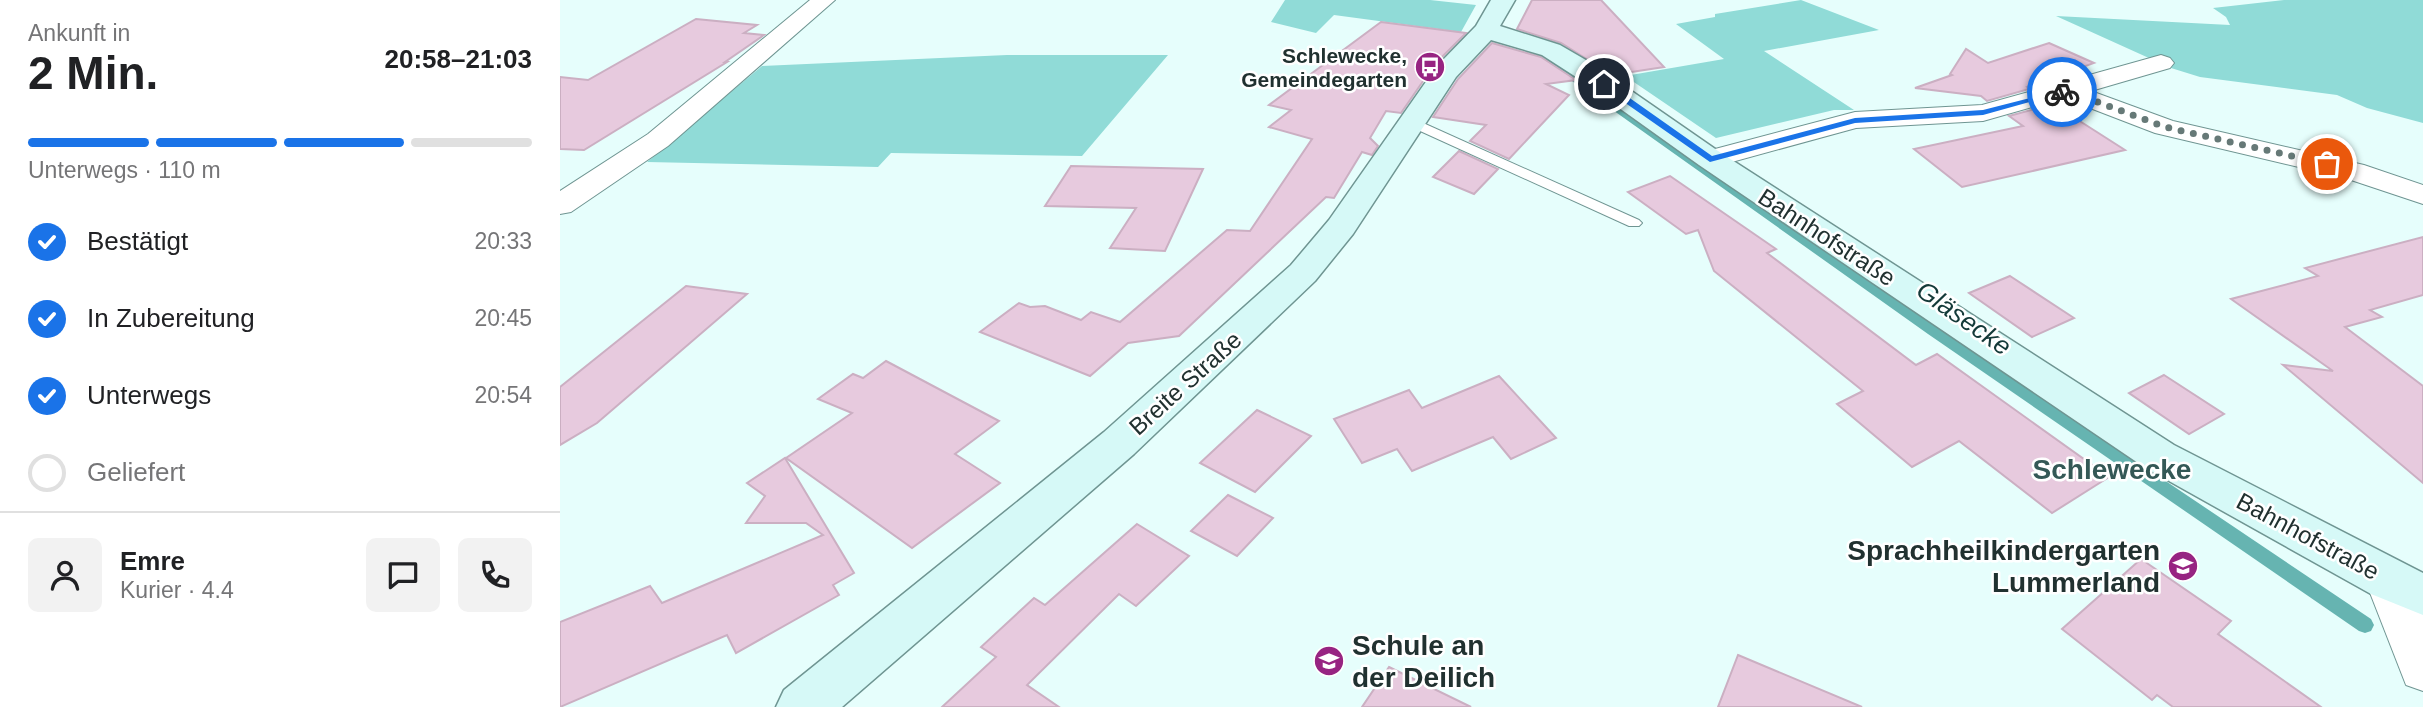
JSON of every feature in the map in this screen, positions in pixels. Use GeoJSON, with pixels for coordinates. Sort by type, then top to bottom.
{"type":"FeatureCollection","features":[{"type":"Feature","properties":{"kind":"street"},"geometry":{"type":"LineString","coordinates":[[560,205],[658,140],[824,0]]}},
{"type":"Feature","properties":{"kind":"street","name":"Breite Straße"},"geometry":{"type":"LineString","coordinates":[[803,707],[1119,443],[1294,282],[1341,227],[1446,72],[1494,15]]}},
{"type":"Feature","properties":{"kind":"street","name":"Bahnhofstraße"},"geometry":{"type":"LineString","coordinates":[[1494,15],[1551,50],[1710,159],[2158,456],[2406,587]]}},
{"type":"Feature","properties":{"kind":"street"},"geometry":{"type":"LineString","coordinates":[[1710,159],[1855,120],[1983,113],[2161,63]]}},
{"type":"Feature","properties":{"kind":"street"},"geometry":{"type":"LineString","coordinates":[[2068,91],[2165,127],[2354,171],[2423,195]]}},
{"type":"Feature","properties":{"kind":"street"},"geometry":{"type":"LineString","coordinates":[[2406,587],[2423,669]]}},
{"type":"Feature","properties":{"kind":"lane"},"geometry":{"type":"LineString","coordinates":[[1412,122],[1634,223]]}},
{"type":"Feature","properties":{"kind":"shaded area"},"geometry":{"type":"Polygon","coordinates":[[[1285,0],[1430,0],[1476,5],[1461,32],[1334,15],[1316,33],[1271,22],[1285,0]]]}},
{"type":"Feature","properties":{"kind":"shaded area"},"geometry":{"type":"Polygon","coordinates":[[[1801,0],[1879,30],[1764,51],[1854,110],[1834,110],[1716,138],[1625,76],[1724,59],[1676,24],[1715,17],[1715,14],[1801,0]]]}},
{"type":"Feature","properties":{"kind":"shaded area"},"geometry":{"type":"Polygon","coordinates":[[[2284,0],[2423,0],[2423,123],[2367,108],[2337,95],[2200,77],[2171,68],[2056,16],[2230,25],[2226,17],[2213,8],[2284,0]]]}},
{"type":"Feature","properties":{"kind":"shaded area"},"geometry":{"type":"Polygon","coordinates":[[[1007,55],[1168,55],[1082,156],[891,153],[878,167],[647,162],[762,66],[1007,55]]]}},
{"type":"Feature","properties":{"kind":"building"},"geometry":{"type":"Polygon","coordinates":[[[1532,0],[1601,0],[1664,67],[1612,75],[1561,43],[1517,29],[1532,0]]]}},
{"type":"Feature","properties":{"kind":"building"},"geometry":{"type":"Polygon","coordinates":[[[696,19],[757,25],[744,33],[764,35],[727,62],[584,150],[560,149],[560,77],[588,80],[696,19]]]}},
{"type":"Feature","properties":{"kind":"building"},"geometry":{"type":"Polygon","coordinates":[[[1381,22],[1466,33],[1435,64],[1401,113],[1386,111],[1370,138],[1378,146],[1372,155],[1362,152],[1334,198],[1326,197],[1179,336],[1128,343],[1090,376],[980,332],[1019,303],[1030,307],[1045,306],[1081,320],[1091,312],[1120,322],[1227,230],[1250,231],[1312,139],[1269,127],[1291,110],[1269,105],[1381,22]]]}},
{"type":"Feature","properties":{"kind":"building"},"geometry":{"type":"Polygon","coordinates":[[[1492,43],[1541,57],[1576,80],[1546,84],[1569,95],[1509,159],[1470,141],[1486,125],[1433,117],[1458,79],[1492,43]]]}},
{"type":"Feature","properties":{"kind":"building"},"geometry":{"type":"Polygon","coordinates":[[[2049,43],[2094,63],[2027,87],[2029,89],[1987,101],[1981,96],[1915,88],[1952,75],[1950,74],[1966,49],[1988,63],[2049,43]]]}},
{"type":"Feature","properties":{"kind":"building"},"geometry":{"type":"Polygon","coordinates":[[[2053,104],[2125,150],[1962,187],[1914,149],[2023,126],[2009,116],[2053,104]]]}},
{"type":"Feature","properties":{"kind":"building"},"geometry":{"type":"Polygon","coordinates":[[[1459,151],[1498,169],[1474,194],[1433,177],[1459,151]]]}},
{"type":"Feature","properties":{"kind":"building"},"geometry":{"type":"Polygon","coordinates":[[[1071,166],[1203,169],[1165,251],[1110,248],[1136,208],[1045,206],[1071,166]]]}},
{"type":"Feature","properties":{"kind":"building"},"geometry":{"type":"Polygon","coordinates":[[[1670,176],[1776,249],[1767,253],[1916,365],[1937,354],[2109,477],[2052,513],[1959,441],[1912,467],[1837,404],[1863,391],[1714,271],[1698,230],[1686,234],[1628,192],[1670,176]]]}},
{"type":"Feature","properties":{"kind":"building"},"geometry":{"type":"Polygon","coordinates":[[[2423,237],[2423,295],[2370,310],[2382,317],[2345,327],[2423,386],[2423,483],[2283,365],[2333,371],[2231,299],[2318,276],[2305,268],[2423,237]]]}},
{"type":"Feature","properties":{"kind":"building"},"geometry":{"type":"Polygon","coordinates":[[[2010,276],[2074,318],[2032,337],[1969,293],[2010,276]]]}},
{"type":"Feature","properties":{"kind":"building"},"geometry":{"type":"Polygon","coordinates":[[[686,286],[747,294],[597,423],[560,445],[560,387],[686,286]]]}},
{"type":"Feature","properties":{"kind":"building"},"geometry":{"type":"Polygon","coordinates":[[[886,361],[999,421],[955,454],[1000,483],[912,548],[786,458],[852,413],[818,399],[853,374],[863,378],[886,361]]]}},
{"type":"Feature","properties":{"kind":"building"},"geometry":{"type":"Polygon","coordinates":[[[2164,375],[2224,414],[2189,434],[2129,393],[2164,375]]]}},
{"type":"Feature","properties":{"kind":"building"},"geometry":{"type":"Polygon","coordinates":[[[1499,376],[1556,438],[1511,459],[1493,437],[1412,471],[1397,449],[1362,463],[1334,419],[1409,390],[1422,408],[1499,376]]]}},
{"type":"Feature","properties":{"kind":"building"},"geometry":{"type":"Polygon","coordinates":[[[1257,410],[1311,436],[1255,492],[1200,463],[1257,410]]]}},
{"type":"Feature","properties":{"kind":"building"},"geometry":{"type":"Polygon","coordinates":[[[785,458],[854,573],[833,585],[839,595],[736,653],[727,635],[560,707],[560,622],[650,586],[662,603],[823,535],[806,523],[746,523],[765,496],[747,483],[785,458]]]}},
{"type":"Feature","properties":{"kind":"building"},"geometry":{"type":"Polygon","coordinates":[[[1228,495],[1273,518],[1237,556],[1191,531],[1228,495]]]}},
{"type":"Feature","properties":{"kind":"building"},"geometry":{"type":"Polygon","coordinates":[[[1137,524],[1189,556],[1136,606],[1119,594],[1027,685],[1059,707],[942,707],[996,657],[981,647],[1034,598],[1045,605],[1137,524]]]}},
{"type":"Feature","properties":{"kind":"building"},"geometry":{"type":"Polygon","coordinates":[[[2141,559],[2231,621],[2218,634],[2321,707],[2173,707],[2157,695],[2152,700],[2062,629],[2141,559]]]}},
{"type":"Feature","properties":{"kind":"building"},"geometry":{"type":"Polygon","coordinates":[[[1738,655],[1862,707],[1718,707],[1738,655]]]}},
{"type":"Feature","properties":{"kind":"building"},"geometry":{"type":"Polygon","coordinates":[[[1389,667],[1471,707],[1362,707],[1389,667]]]}},
{"type":"Feature","properties":{"kind":"waterway","name":"Gläsecke"},"geometry":{"type":"LineString","coordinates":[[1538,59],[1558,67],[1933,331],[2365,625]]}},
{"type":"Feature","properties":{"kind":"way so far"},"geometry":{"type":"LineString","coordinates":[[2062,92],[2068,91],[2165,127],[2327,164]]}},
{"type":"Feature","properties":{"kind":"place","name":"Schlewecke, Gemeindegarten"},"geometry":{"type":"Point","coordinates":[1430,67]}},
{"type":"Feature","properties":{"kind":"place","name":"Sprachheilkindergarten Lummerland"},"geometry":{"type":"Point","coordinates":[2183,566]}},
{"type":"Feature","properties":{"kind":"place","name":"Schule an der Deilich"},"geometry":{"type":"Point","coordinates":[1329,661]}},
{"type":"Feature","properties":{"kind":"district","name":"Schlewecke"},"geometry":{"type":"Point","coordinates":[2112,469]}},
{"type":"Feature","properties":{"kind":"route"},"geometry":{"type":"LineString","coordinates":[[1604,84],[1710,159],[1855,120],[1983,113],[2062,92]]}}]}
